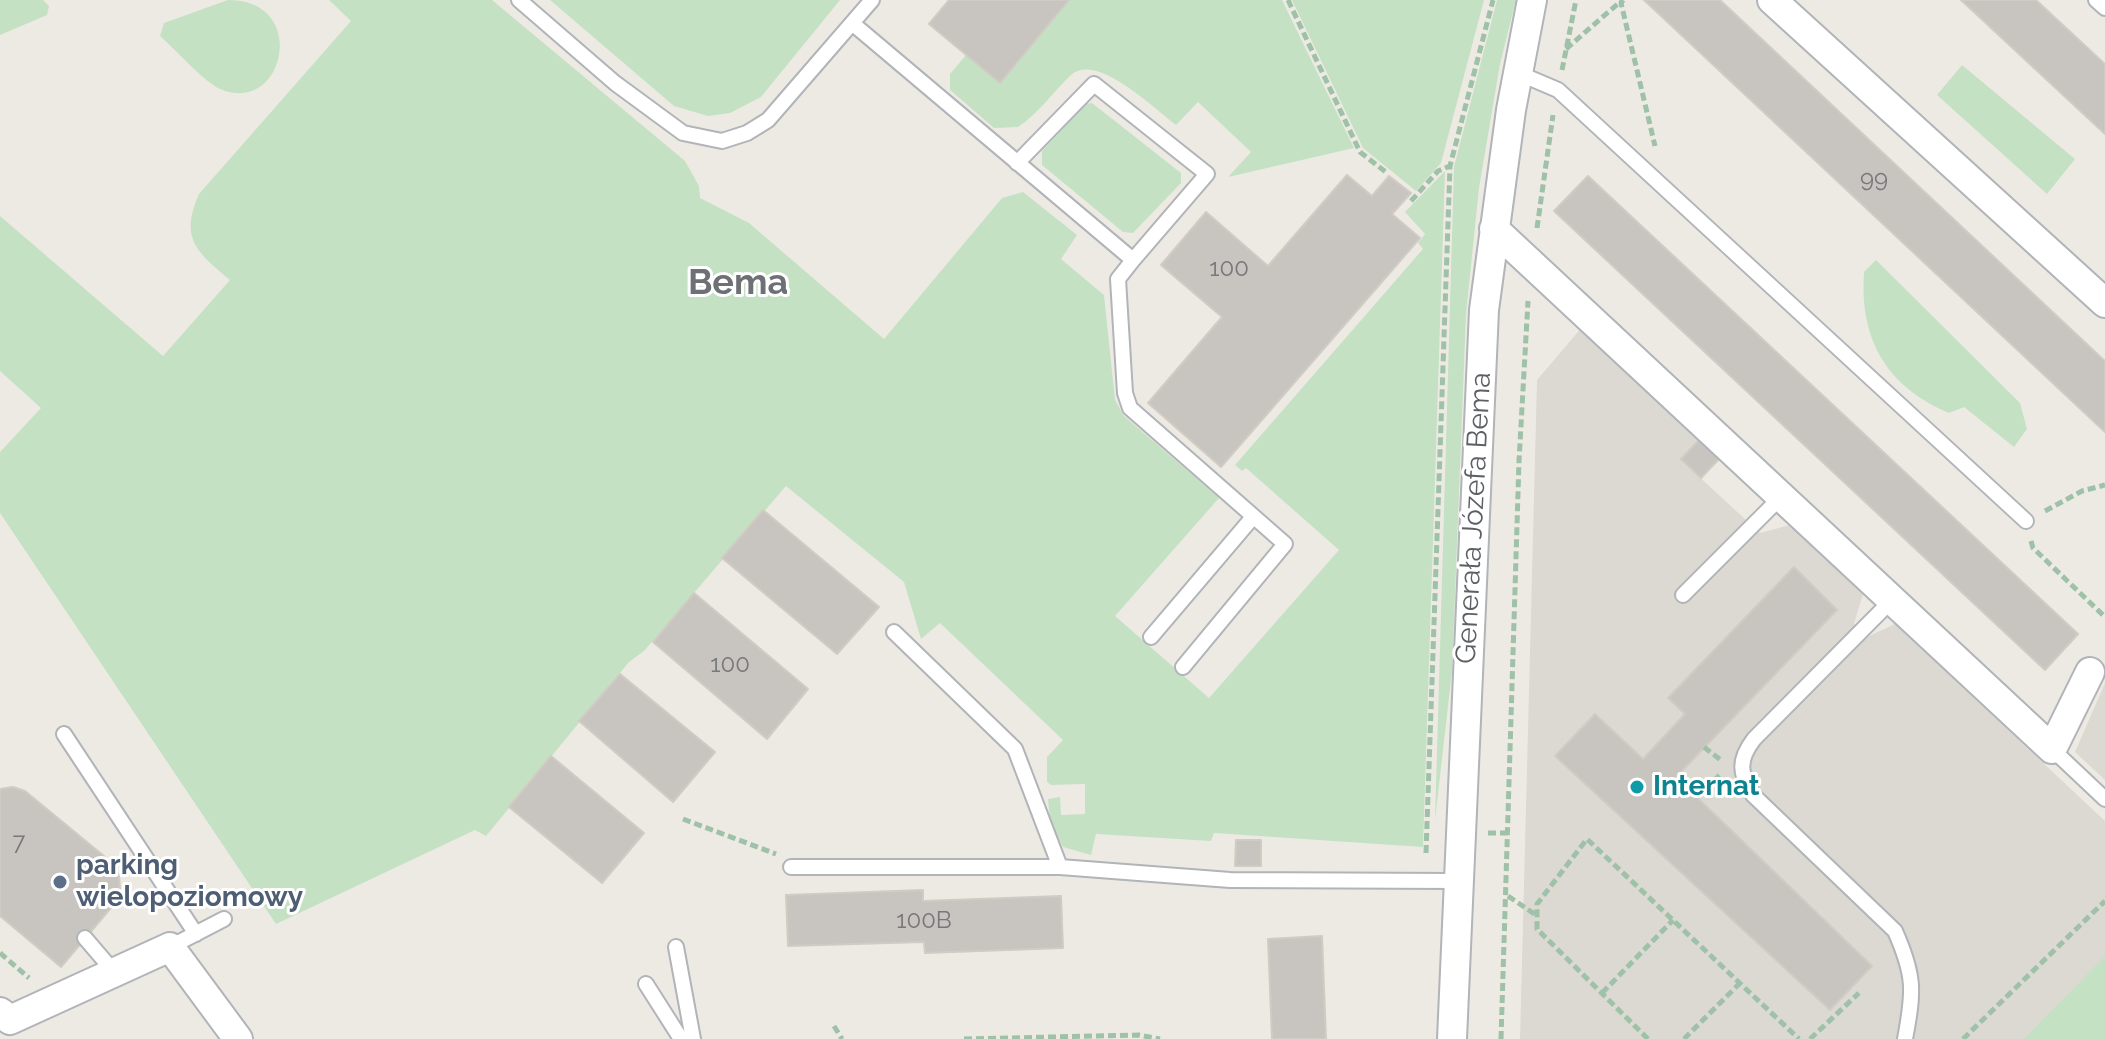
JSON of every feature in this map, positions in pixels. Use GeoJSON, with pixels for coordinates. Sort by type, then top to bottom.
{"type":"FeatureCollection","features":[{"type":"Feature","properties":{"kind":"street","name":"Generała Józefa Bema"},"geometry":{"type":"LineString","coordinates":[[1452,1039],[1484,310],[1518,73],[1532,0]]}},
{"type":"Feature","properties":{"kind":"street"},"geometry":{"type":"LineString","coordinates":[[1772,0],[2105,303]]}},
{"type":"Feature","properties":{"kind":"street"},"geometry":{"type":"LineString","coordinates":[[1494,229],[2052,749],[2090,672]]}},
{"type":"Feature","properties":{"kind":"street"},"geometry":{"type":"LineString","coordinates":[[0,1012],[10,1020],[170,947],[238,1039]]}},
{"type":"Feature","properties":{"kind":"lane"},"geometry":{"type":"LineString","coordinates":[[519,0],[615,83],[683,133],[722,141],[747,133],[768,120],[872,0]]}},
{"type":"Feature","properties":{"kind":"lane"},"geometry":{"type":"LineString","coordinates":[[2096,0],[2105,8]]}},
{"type":"Feature","properties":{"kind":"lane"},"geometry":{"type":"LineString","coordinates":[[852,23],[1133,260]]}},
{"type":"Feature","properties":{"kind":"lane"},"geometry":{"type":"LineString","coordinates":[[1518,73],[1558,90],[2026,521]]}},
{"type":"Feature","properties":{"kind":"lane"},"geometry":{"type":"LineString","coordinates":[[1017,163],[1094,84],[1207,174],[1118,279],[1125,393],[1130,408],[1285,544],[1183,667]]}},
{"type":"Feature","properties":{"kind":"lane"},"geometry":{"type":"LineString","coordinates":[[1683,595],[1781,497]]}},
{"type":"Feature","properties":{"kind":"lane"},"geometry":{"type":"LineString","coordinates":[[1151,637],[1253,517]]}},
{"type":"Feature","properties":{"kind":"lane"},"geometry":{"type":"LineString","coordinates":[[1892,600],[1754,739],[1742,754],[1741,777],[1753,795],[1895,931],[1908,959],[1914,994],[1905,1039]]}},
{"type":"Feature","properties":{"kind":"lane"},"geometry":{"type":"LineString","coordinates":[[894,632],[1015,749],[1060,867]]}},
{"type":"Feature","properties":{"kind":"lane"},"geometry":{"type":"LineString","coordinates":[[64,734],[196,934]]}},
{"type":"Feature","properties":{"kind":"lane"},"geometry":{"type":"LineString","coordinates":[[2052,749],[2105,799]]}},
{"type":"Feature","properties":{"kind":"lane"},"geometry":{"type":"LineString","coordinates":[[791,867],[1060,867],[1230,880],[1457,881]]}},
{"type":"Feature","properties":{"kind":"lane"},"geometry":{"type":"LineString","coordinates":[[170,947],[224,919]]}},
{"type":"Feature","properties":{"kind":"lane"},"geometry":{"type":"LineString","coordinates":[[85,938],[115,973]]}},
{"type":"Feature","properties":{"kind":"lane"},"geometry":{"type":"LineString","coordinates":[[676,947],[693,1039]]}},
{"type":"Feature","properties":{"kind":"lane"},"geometry":{"type":"LineString","coordinates":[[646,984],[681,1039]]}},
{"type":"Feature","properties":{"kind":"path"},"geometry":{"type":"LineString","coordinates":[[1288,0],[1360,152],[1387,173]]}},
{"type":"Feature","properties":{"kind":"path"},"geometry":{"type":"LineString","coordinates":[[1426,880],[1450,166],[1493,0]]}},
{"type":"Feature","properties":{"kind":"path"},"geometry":{"type":"LineString","coordinates":[[1501,1039],[1508,895],[1518,475],[1532,265],[1558,90],[1576,0]]}},
{"type":"Feature","properties":{"kind":"path"},"geometry":{"type":"LineString","coordinates":[[1566,49],[1621,1],[1664,188]]}},
{"type":"Feature","properties":{"kind":"path"},"geometry":{"type":"LineString","coordinates":[[1411,201],[1438,171],[1450,166]]}},
{"type":"Feature","properties":{"kind":"path"},"geometry":{"type":"LineString","coordinates":[[2105,485],[2082,491],[2026,521],[2033,548],[2105,617]]}},
{"type":"Feature","properties":{"kind":"path"},"geometry":{"type":"LineString","coordinates":[[683,819],[777,855],[791,867]]}},
{"type":"Feature","properties":{"kind":"path"},"geometry":{"type":"LineString","coordinates":[[1648,1039],[1537,929],[1537,904],[1587,839],[1799,1039]]}},
{"type":"Feature","properties":{"kind":"path"},"geometry":{"type":"LineString","coordinates":[[1508,895],[1537,916]]}},
{"type":"Feature","properties":{"kind":"path"},"geometry":{"type":"LineString","coordinates":[[1963,1039],[2105,901]]}},
{"type":"Feature","properties":{"kind":"path"},"geometry":{"type":"LineString","coordinates":[[1602,993],[1673,920]]}},
{"type":"Feature","properties":{"kind":"path"},"geometry":{"type":"LineString","coordinates":[[1684,1039],[1740,983]]}},
{"type":"Feature","properties":{"kind":"path"},"geometry":{"type":"LineString","coordinates":[[1810,1039],[1859,993]]}},
{"type":"Feature","properties":{"kind":"path"},"geometry":{"type":"LineString","coordinates":[[834,1026],[842,1039]]}},
{"type":"Feature","properties":{"kind":"path"},"geometry":{"type":"LineString","coordinates":[[964,1039],[1139,1035],[1160,1039]]}},
{"type":"Feature","properties":{"kind":"shaded area"},"geometry":{"type":"Polygon","coordinates":[[[1583,326],[1699,440],[1681,460],[1760,533],[1790,525],[1863,594],[1854,624],[1867,637],[1895,624],[2105,821],[2105,1039],[1520,1039],[1537,380],[1583,326]]]}},
{"type":"Feature","properties":{"kind":"shaded area"},"geometry":{"type":"Polygon","coordinates":[[[2105,683],[2105,780],[2075,752],[2105,683]]]}},
{"type":"Feature","properties":{"kind":"green space"},"geometry":{"type":"Polygon","coordinates":[[[0,0],[43,0],[49,6],[47,15],[0,35],[0,0]]]}},
{"type":"Feature","properties":{"kind":"green space"},"geometry":{"type":"Polygon","coordinates":[[[228,0],[254,5],[271,18],[279,36],[279,55],[273,73],[260,87],[242,93],[213,85],[160,36],[164,23],[228,0]]]}},
{"type":"Feature","properties":{"kind":"green space"},"geometry":{"type":"Polygon","coordinates":[[[329,0],[492,0],[685,161],[699,186],[700,198],[749,223],[884,339],[1002,198],[1023,192],[1077,235],[1061,259],[1104,295],[1115,400],[1124,416],[1219,498],[1115,616],[1209,698],[1339,550],[1246,468],[1242,471],[1235,465],[1423,249],[1418,243],[1425,234],[1405,212],[1445,171],[1423,847],[1214,833],[1211,841],[1096,834],[1091,855],[1063,847],[1050,821],[1048,799],[1060,797],[1061,815],[1085,814],[1085,784],[1051,785],[1047,782],[1047,757],[1063,740],[940,623],[921,639],[904,582],[786,486],[644,651],[629,662],[486,836],[475,830],[276,924],[0,513],[0,452],[41,408],[0,371],[0,216],[163,356],[230,280],[200,252],[191,234],[193,209],[199,194],[351,21],[329,0]]]}},
{"type":"Feature","properties":{"kind":"green space"},"geometry":{"type":"Polygon","coordinates":[[[550,0],[840,0],[761,97],[730,113],[708,116],[674,106],[550,0]]]}},
{"type":"Feature","properties":{"kind":"green space"},"geometry":{"type":"Polygon","coordinates":[[[1070,0],[1282,0],[1354,148],[1228,177],[1251,152],[1198,102],[1176,125],[1110,76],[1082,70],[1071,75],[1018,127],[994,128],[950,90],[950,74],[966,55],[1001,83],[1070,0]]]}},
{"type":"Feature","properties":{"kind":"green space"},"geometry":{"type":"Polygon","coordinates":[[[1292,0],[1484,0],[1441,163],[1416,191],[1363,148],[1292,0]]]}},
{"type":"Feature","properties":{"kind":"green space"},"geometry":{"type":"Polygon","coordinates":[[[1497,0],[1516,0],[1500,64],[1479,188],[1466,314],[1452,671],[1435,820],[1454,167],[1497,0]]]}},
{"type":"Feature","properties":{"kind":"green space"},"geometry":{"type":"Polygon","coordinates":[[[1962,65],[2075,159],[2047,194],[1937,95],[1962,65]]]}},
{"type":"Feature","properties":{"kind":"green space"},"geometry":{"type":"Polygon","coordinates":[[[1092,103],[1181,173],[1181,183],[1133,233],[1123,232],[1042,165],[1042,151],[1086,104],[1092,103]]]}},
{"type":"Feature","properties":{"kind":"green space"},"geometry":{"type":"Polygon","coordinates":[[[1876,260],[2020,403],[2027,429],[2014,447],[1964,407],[1949,413],[1909,390],[1881,358],[1866,319],[1864,297],[1864,272],[1876,260]]]}},
{"type":"Feature","properties":{"kind":"green space"},"geometry":{"type":"Polygon","coordinates":[[[2105,956],[2105,1039],[2024,1039],[2105,956]]]}},
{"type":"Feature","properties":{"kind":"building"},"geometry":{"type":"Polygon","coordinates":[[[949,0],[1069,0],[1000,83],[929,24],[949,0]]]}},
{"type":"Feature","properties":{"kind":"building"},"geometry":{"type":"Polygon","coordinates":[[[1644,0],[1720,0],[2105,361],[2105,432],[1644,0]]]}},
{"type":"Feature","properties":{"kind":"building"},"geometry":{"type":"Polygon","coordinates":[[[1961,0],[2036,0],[2105,64],[2105,134],[1961,0]]]}},
{"type":"Feature","properties":{"kind":"building"},"geometry":{"type":"Polygon","coordinates":[[[1347,175],[1372,196],[1389,176],[1411,193],[1392,214],[1420,238],[1221,467],[1148,403],[1222,317],[1161,265],[1206,212],[1268,266],[1347,175]]]}},
{"type":"Feature","properties":{"kind":"building"},"geometry":{"type":"Polygon","coordinates":[[[1588,176],[2078,634],[2045,670],[1554,211],[1588,176]]]}},
{"type":"Feature","properties":{"kind":"building"},"geometry":{"type":"Polygon","coordinates":[[[1699,440],[1719,459],[1701,478],[1681,459],[1699,440]]]}},
{"type":"Feature","properties":{"kind":"building"},"geometry":{"type":"Polygon","coordinates":[[[763,510],[879,607],[837,654],[722,558],[763,510]]]}},
{"type":"Feature","properties":{"kind":"building","name":"Internat"},"geometry":{"type":"Polygon","coordinates":[[[1794,567],[1837,610],[1676,777],[1872,966],[1830,1010],[1555,756],[1595,714],[1643,759],[1685,714],[1668,698],[1794,567]]]}},
{"type":"Feature","properties":{"kind":"building"},"geometry":{"type":"Polygon","coordinates":[[[694,593],[808,689],[767,739],[653,642],[694,593]]]}},
{"type":"Feature","properties":{"kind":"building"},"geometry":{"type":"Polygon","coordinates":[[[620,674],[715,752],[673,802],[579,721],[620,674]]]}},
{"type":"Feature","properties":{"kind":"building"},"geometry":{"type":"Polygon","coordinates":[[[551,756],[644,833],[602,883],[509,807],[551,756]]]}},
{"type":"Feature","properties":{"kind":"building","name":"parking wielopoziomowy"},"geometry":{"type":"Polygon","coordinates":[[[13,787],[25,791],[110,861],[119,875],[120,889],[115,903],[61,967],[0,916],[0,789],[13,787]]]}},
{"type":"Feature","properties":{"kind":"building"},"geometry":{"type":"Polygon","coordinates":[[[1236,840],[1261,840],[1261,866],[1235,866],[1236,840]]]}},
{"type":"Feature","properties":{"kind":"building"},"geometry":{"type":"Polygon","coordinates":[[[923,890],[923,901],[1061,896],[1063,948],[925,953],[924,942],[788,946],[786,895],[923,890]]]}},
{"type":"Feature","properties":{"kind":"building"},"geometry":{"type":"Polygon","coordinates":[[[1322,936],[1326,1039],[1272,1039],[1268,939],[1322,936]]]}},
{"type":"Feature","properties":{"kind":"place","name":"Internat"},"geometry":{"type":"Point","coordinates":[1637,787]}},
{"type":"Feature","properties":{"kind":"place","name":"parking wielopoziomowy"},"geometry":{"type":"Point","coordinates":[60,882]}},
{"type":"Feature","properties":{"kind":"district","name":"Bema"},"geometry":{"type":"Point","coordinates":[738,283]}}]}
